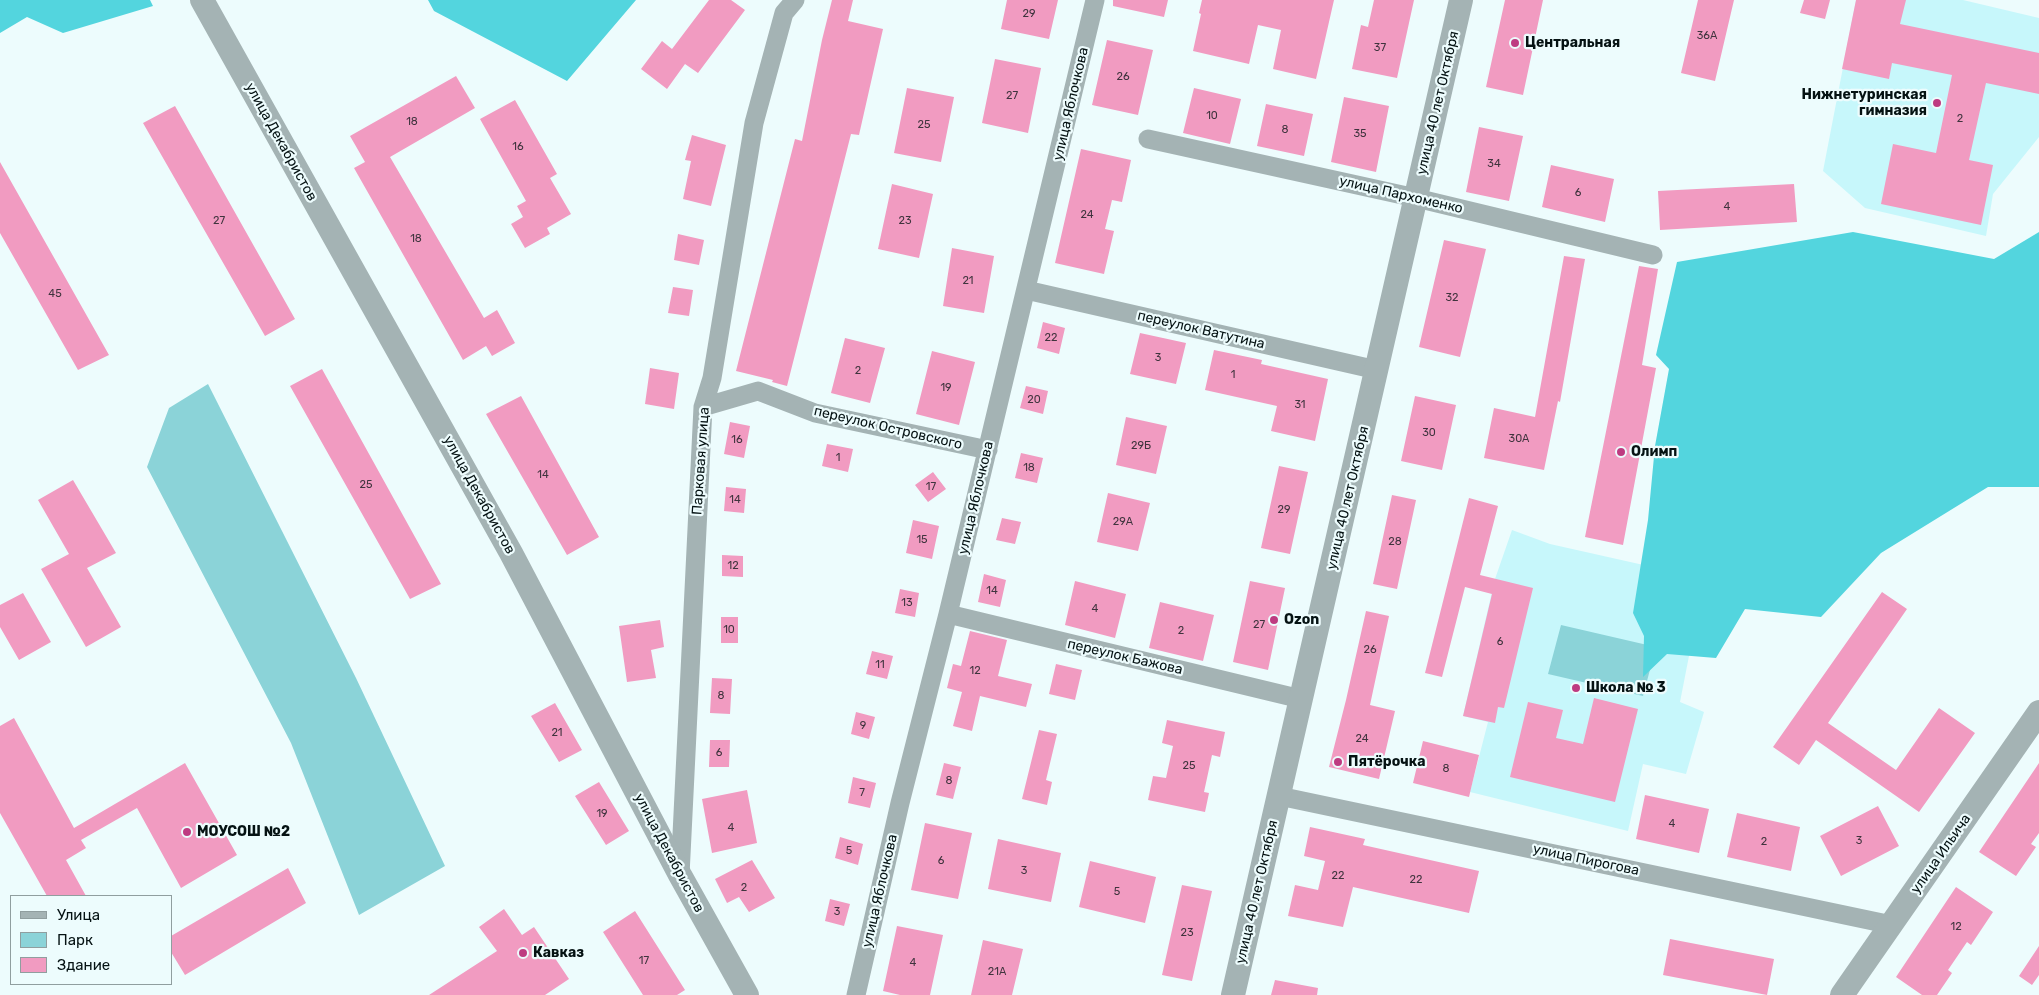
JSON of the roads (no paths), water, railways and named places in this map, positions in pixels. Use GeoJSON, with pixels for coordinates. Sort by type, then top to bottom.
{"type":"FeatureCollection","features":[{"type":"Feature","properties":{"kind":"street","name":"улица Декабристов"},"geometry":{"type":"LineString","coordinates":[[202,0],[511,553],[680,874],[747,995]]}},
{"type":"Feature","properties":{"kind":"street","name":"Парковая улица"},"geometry":{"type":"LineString","coordinates":[[680,874],[703,407],[712,378],[754,123],[784,13],[795,0]]}},
{"type":"Feature","properties":{"kind":"street","name":"улица Яблочкова"},"geometry":{"type":"LineString","coordinates":[[856,995],[900,803],[988,450],[1095,0]]}},
{"type":"Feature","properties":{"kind":"street","name":"улица 40 лет Октября"},"geometry":{"type":"LineString","coordinates":[[1233,995],[1462,0]]}},
{"type":"Feature","properties":{"kind":"street","name":"улица Пархоменко"},"geometry":{"type":"LineString","coordinates":[[1148,139],[1416,198],[1653,255]]}},
{"type":"Feature","properties":{"kind":"street","name":"переулок Ватутина"},"geometry":{"type":"LineString","coordinates":[[1026,290],[1377,370]]}},
{"type":"Feature","properties":{"kind":"street","name":"переулок Островского"},"geometry":{"type":"LineString","coordinates":[[703,407],[758,391],[815,413],[988,450]]}},
{"type":"Feature","properties":{"kind":"street","name":"переулок Бажова"},"geometry":{"type":"LineString","coordinates":[[948,614],[1302,699]]}},
{"type":"Feature","properties":{"kind":"street","name":"улица Ильича"},"geometry":{"type":"LineString","coordinates":[[1842,995],[2039,712]]}},
{"type":"Feature","properties":{"kind":"street","name":"улица Пирогова"},"geometry":{"type":"LineString","coordinates":[[1279,796],[1892,924]]}},
{"type":"Feature","properties":{"kind":"place","name":"Центральная"},"geometry":{"type":"Point","coordinates":[1515,43]}},
{"type":"Feature","properties":{"kind":"place","name":"Нижнетуринская гимназия"},"geometry":{"type":"Point","coordinates":[1937,103]}},
{"type":"Feature","properties":{"kind":"place","name":"Олимп"},"geometry":{"type":"Point","coordinates":[1621,452]}},
{"type":"Feature","properties":{"kind":"place","name":"Ozon"},"geometry":{"type":"Point","coordinates":[1274,620]}},
{"type":"Feature","properties":{"kind":"place","name":"Школа № 3"},"geometry":{"type":"Point","coordinates":[1576,688]}},
{"type":"Feature","properties":{"kind":"place","name":"Пятёрочка"},"geometry":{"type":"Point","coordinates":[1338,762]}},
{"type":"Feature","properties":{"kind":"place","name":"МОУСОШ №2"},"geometry":{"type":"Point","coordinates":[187,832]}},
{"type":"Feature","properties":{"kind":"place","name":"Кавказ"},"geometry":{"type":"Point","coordinates":[523,953]}}]}
